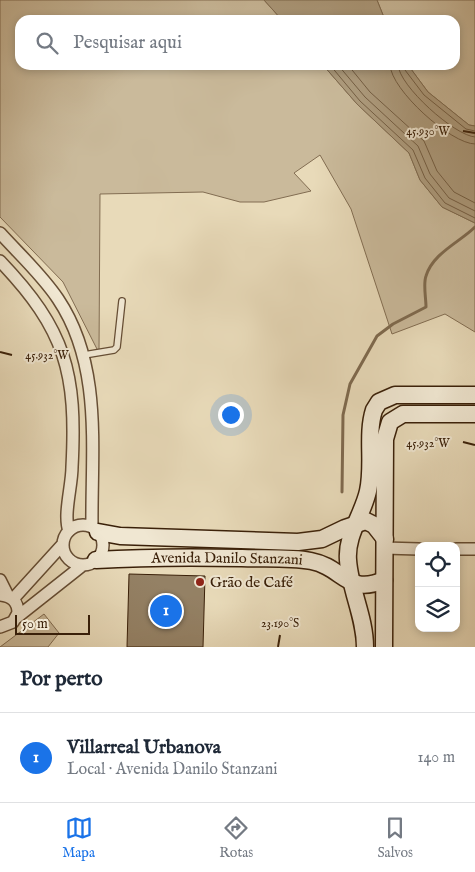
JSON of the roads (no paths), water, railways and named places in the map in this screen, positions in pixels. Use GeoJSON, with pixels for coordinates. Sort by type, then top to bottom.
{"type":"FeatureCollection","features":[{"type":"Feature","properties":{"kind":"street"},"geometry":{"type":"LineString","coordinates":[[0,233],[36,271],[59,300],[84,355],[90,406],[95,529],[103,546],[90,563],[9,625],[1,628]]}},
{"type":"Feature","properties":{"kind":"street"},"geometry":{"type":"LineString","coordinates":[[0,261],[22,284],[50,323],[64,357],[69,377],[73,447],[71,486],[66,521],[69,531]]}},
{"type":"Feature","properties":{"kind":"street"},"geometry":{"type":"LineString","coordinates":[[22,284],[36,271]]}},
{"type":"Feature","properties":{"kind":"street"},"geometry":{"type":"LineString","coordinates":[[366,647],[363,619],[353,589],[348,559],[355,522],[368,493],[372,414],[379,402],[395,395],[475,396]]}},
{"type":"Feature","properties":{"kind":"street"},"geometry":{"type":"LineString","coordinates":[[384,647],[385,448],[390,422],[403,414],[475,414]]}},
{"type":"Feature","properties":{"kind":"street"},"geometry":{"type":"LineString","coordinates":[[355,522],[370,522],[385,543],[415,548]]}},
{"type":"Feature","properties":{"kind":"street","name":"Avenida Danilo Stanzani"},"geometry":{"type":"LineString","coordinates":[[95,529],[120,536],[298,542],[322,539],[355,522]]}},
{"type":"Feature","properties":{"kind":"street"},"geometry":{"type":"LineString","coordinates":[[7,597],[63,544],[69,531],[80,525],[95,529]]}},
{"type":"Feature","properties":{"kind":"street"},"geometry":{"type":"LineString","coordinates":[[63,544],[64,551],[71,561],[90,563]]}},
{"type":"Feature","properties":{"kind":"street"},"geometry":{"type":"LineString","coordinates":[[460,549],[475,549]]}},
{"type":"Feature","properties":{"kind":"street","name":"Avenida Danilo Stanzani"},"geometry":{"type":"LineString","coordinates":[[90,563],[161,556],[300,560],[324,565],[353,589]]}},
{"type":"Feature","properties":{"kind":"street"},"geometry":{"type":"LineString","coordinates":[[0,580],[7,597],[18,608],[16,618]]}},
{"type":"Feature","properties":{"kind":"street"},"geometry":{"type":"LineString","coordinates":[[353,589],[384,580]]}},
{"type":"Feature","properties":{"kind":"lane"},"geometry":{"type":"LineString","coordinates":[[84,355],[114,350],[117,347],[122,301]]}},
{"type":"Feature","properties":{"kind":"water"},"geometry":{"type":"Polygon","coordinates":[[[264,0],[377,0],[383,15],[278,15],[264,0]]]}},
{"type":"Feature","properties":{"kind":"water"},"geometry":{"type":"Polygon","coordinates":[[[327,70],[412,70],[428,92],[469,125],[475,126],[475,223],[442,207],[420,180],[409,153],[357,104],[327,70]]]}},
{"type":"Feature","properties":{"kind":"waterway"},"geometry":{"type":"LineString","coordinates":[[342,492],[343,415],[350,384],[377,336],[393,324],[426,307],[426,276],[434,261],[475,227]]}},
{"type":"Feature","properties":{"kind":"place","name":"Grão de Café"},"geometry":{"type":"Point","coordinates":[200,582]}},
{"type":"Feature","properties":{"kind":"place","name":"Villarreal Urbanova"},"geometry":{"type":"Point","coordinates":[166,611]}}]}
